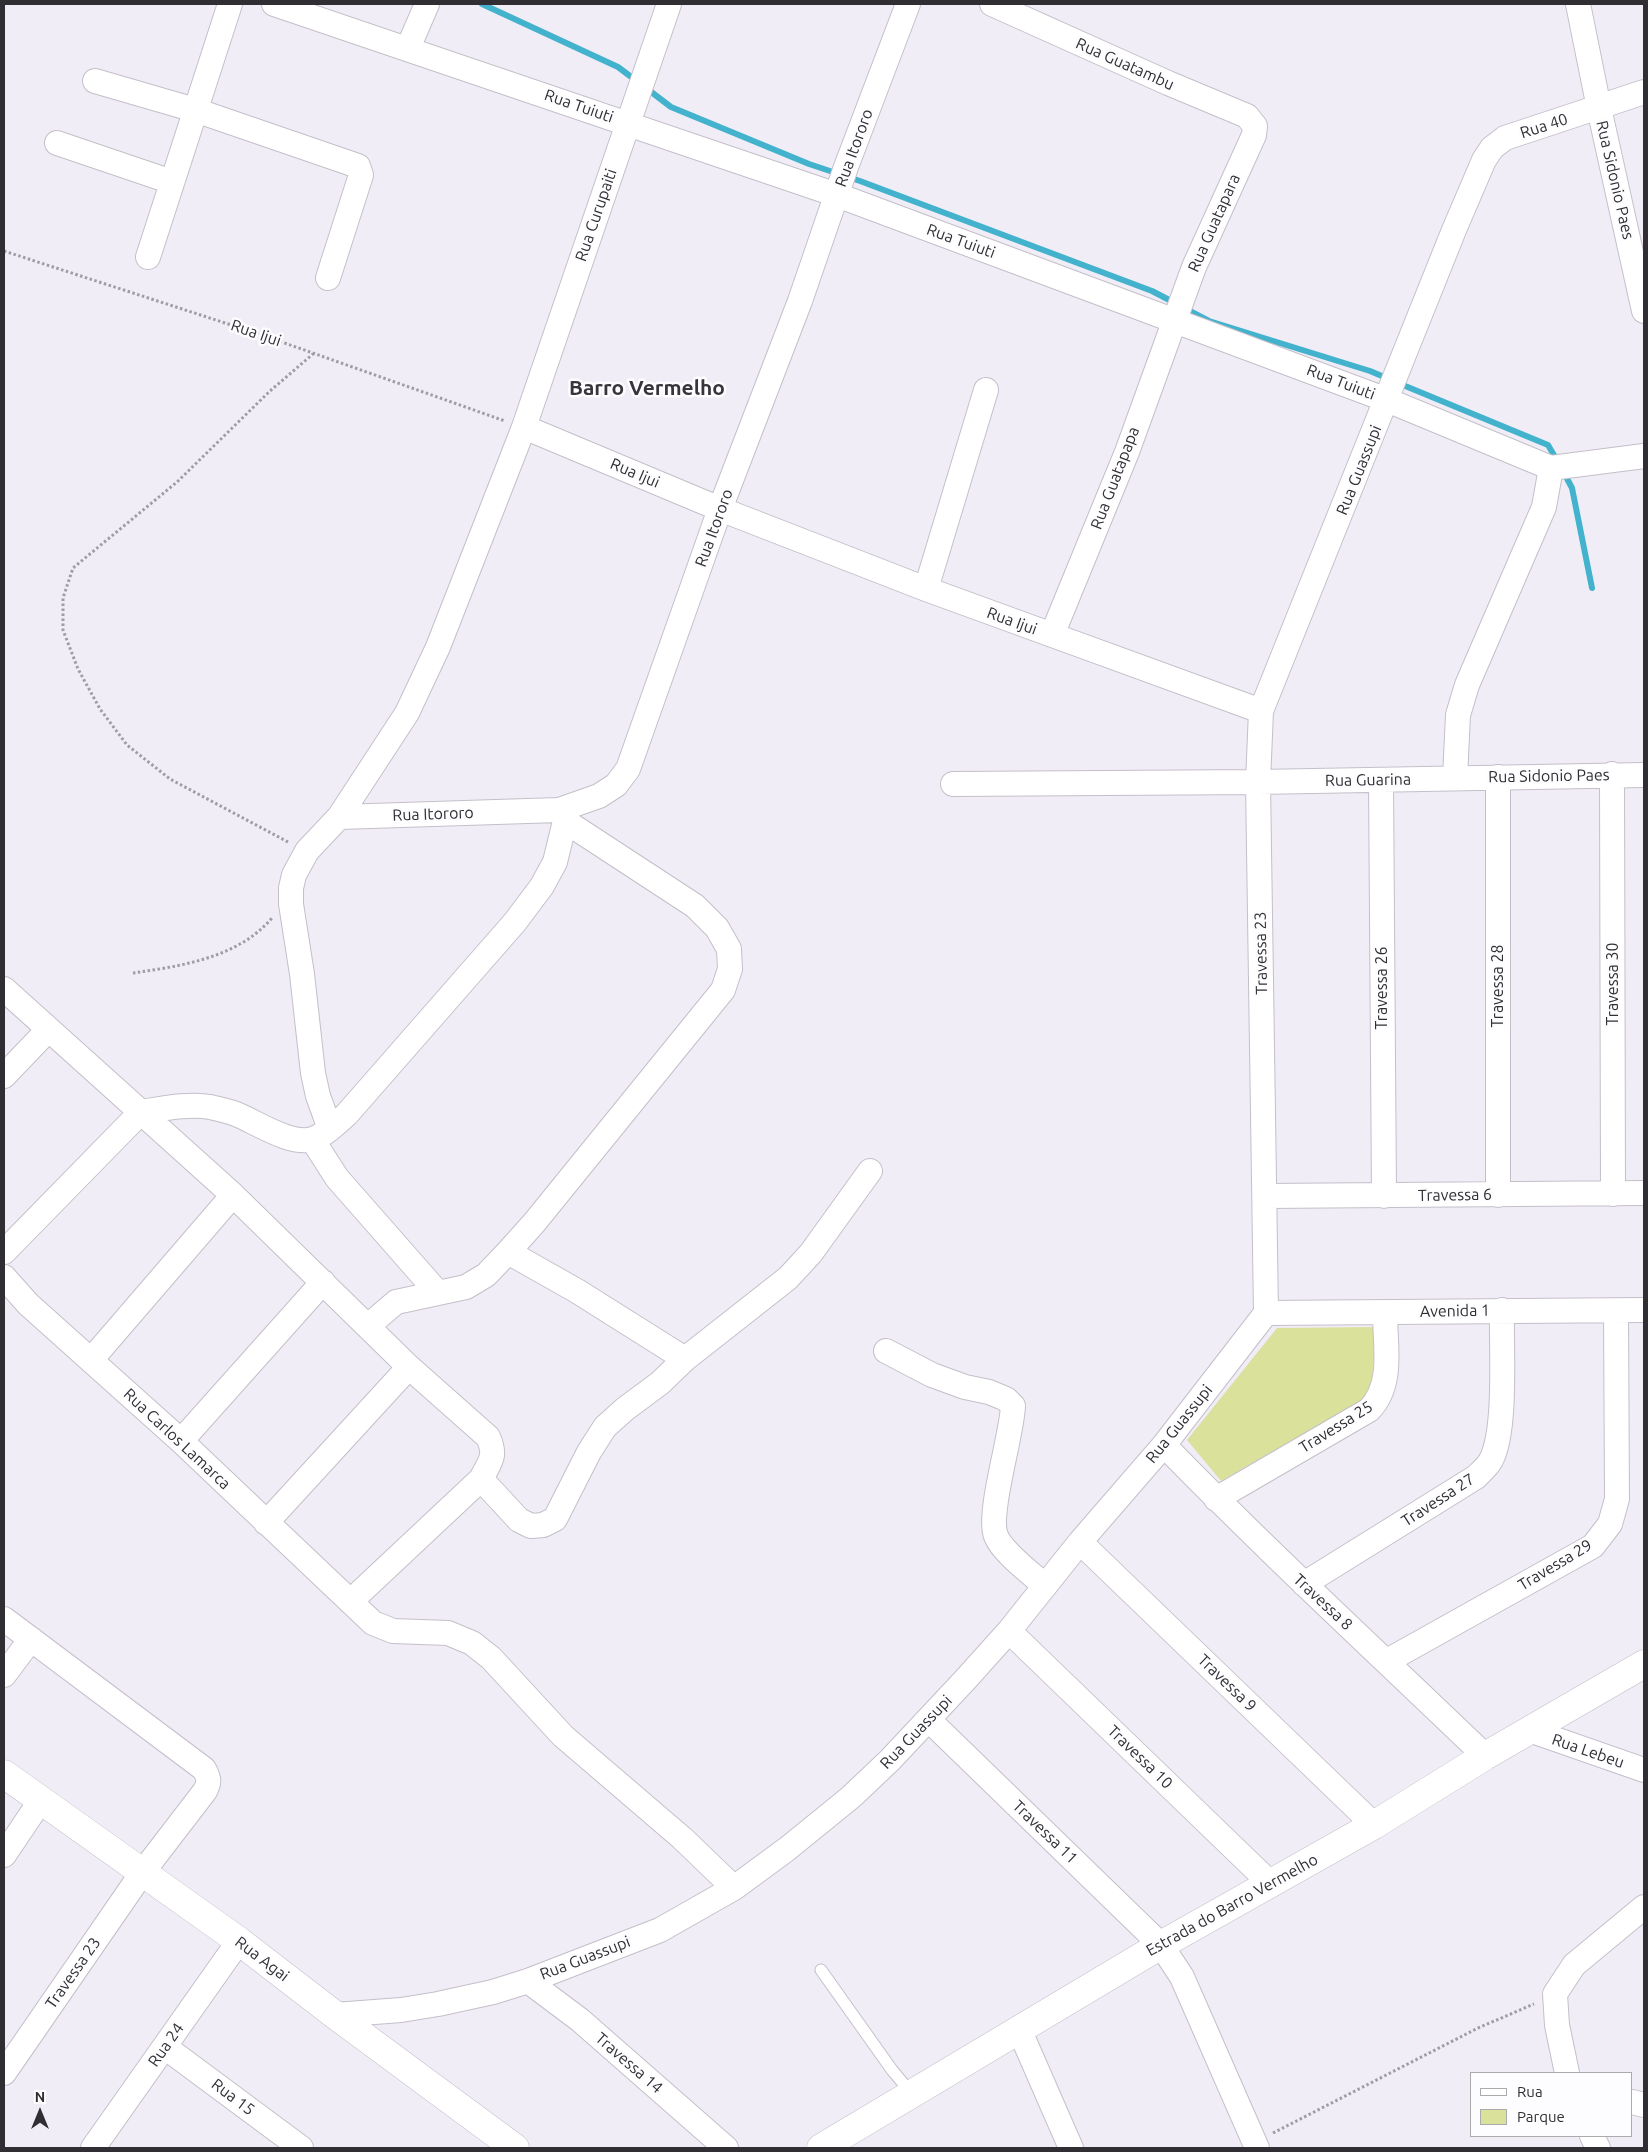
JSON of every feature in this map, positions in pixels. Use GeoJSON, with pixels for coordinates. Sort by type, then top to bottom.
{"type":"FeatureCollection","features":[{"type":"Feature","properties":{"kind":"street"},"geometry":{"type":"LineString","coordinates":[[148,256],[230,4]]}},
{"type":"Feature","properties":{"kind":"street","name":"Rua Tuiuti"},"geometry":{"type":"LineString","coordinates":[[274,4],[628,122],[841,184],[1178,308],[1390,392],[1560,467]]}},
{"type":"Feature","properties":{"kind":"street"},"geometry":{"type":"LineString","coordinates":[[408,48],[427,4]]}},
{"type":"Feature","properties":{"kind":"street","name":"Rua Curupaiti"},"geometry":{"type":"LineString","coordinates":[[291,888],[294,875],[306,851],[339,817],[407,713],[438,647],[524,427],[669,4]]}},
{"type":"Feature","properties":{"kind":"street","name":"Rua Itororo"},"geometry":{"type":"LineString","coordinates":[[339,817],[562,816],[616,785],[628,769],[720,509],[800,301],[908,4]]}},
{"type":"Feature","properties":{"kind":"street","name":"Rua Guatambu"},"geometry":{"type":"LineString","coordinates":[[992,4],[1168,83],[1247,116],[1255,126]]}},
{"type":"Feature","properties":{"kind":"street","name":"Rua Sidonio Paes"},"geometry":{"type":"LineString","coordinates":[[1578,4],[1599,108],[1635,226],[1644,311]]}},
{"type":"Feature","properties":{"kind":"street"},"geometry":{"type":"LineString","coordinates":[[95,81],[195,110],[358,166],[361,175],[328,278]]}},
{"type":"Feature","properties":{"kind":"street","name":"Rua Sidonio Paes"},"geometry":{"type":"LineString","coordinates":[[1599,108],[1644,92]]}},
{"type":"Feature","properties":{"kind":"street","name":"Rua 40"},"geometry":{"type":"LineString","coordinates":[[1492,148],[1505,138],[1599,108]]}},
{"type":"Feature","properties":{"kind":"street","name":"Rua Guatapara"},"geometry":{"type":"LineString","coordinates":[[1178,308],[1254,135],[1255,126]]}},
{"type":"Feature","properties":{"kind":"street"},"geometry":{"type":"LineString","coordinates":[[57,143],[172,182]]}},
{"type":"Feature","properties":{"kind":"street","name":"Rua Guassupi"},"geometry":{"type":"LineString","coordinates":[[1262,711],[1454,230],[1484,160],[1492,148]]}},
{"type":"Feature","properties":{"kind":"street","name":"Rua Guatapapa"},"geometry":{"type":"LineString","coordinates":[[1052,636],[1127,452],[1178,308]]}},
{"type":"Feature","properties":{"kind":"street"},"geometry":{"type":"LineString","coordinates":[[926,589],[986,390]]}},
{"type":"Feature","properties":{"kind":"street","name":"Rua Ijui"},"geometry":{"type":"LineString","coordinates":[[524,427],[720,509],[926,589],[1262,711]]}},
{"type":"Feature","properties":{"kind":"street"},"geometry":{"type":"LineString","coordinates":[[1455,778],[1458,715],[1467,685],[1560,467],[1644,456]]}},
{"type":"Feature","properties":{"kind":"street","name":"Travessa 23"},"geometry":{"type":"LineString","coordinates":[[1262,711],[1258,782],[1265,1196]]}},
{"type":"Feature","properties":{"kind":"street","name":"Rua Sidonio Paes"},"geometry":{"type":"LineString","coordinates":[[1455,778],[1612,774],[1644,775]]}},
{"type":"Feature","properties":{"kind":"street","name":"Travessa 30"},"geometry":{"type":"LineString","coordinates":[[1612,774],[1613,1194]]}},
{"type":"Feature","properties":{"kind":"street","name":"Travessa 28"},"geometry":{"type":"LineString","coordinates":[[1498,777],[1498,1195]]}},
{"type":"Feature","properties":{"kind":"street","name":"Rua Guarina"},"geometry":{"type":"LineString","coordinates":[[954,784],[1258,782],[1455,778]]}},
{"type":"Feature","properties":{"kind":"street","name":"Travessa 26"},"geometry":{"type":"LineString","coordinates":[[1381,780],[1384,1196]]}},
{"type":"Feature","properties":{"kind":"street"},"geometry":{"type":"LineString","coordinates":[[4,1252],[141,1112],[208,1106],[236,1114],[280,1134],[296,1139],[321,1134],[347,1114],[515,922],[542,886],[555,862],[562,816],[695,906],[718,928],[729,949],[730,968],[722,990],[508,1252],[486,1275],[466,1287],[396,1302],[368,1326]]}},
{"type":"Feature","properties":{"kind":"street"},"geometry":{"type":"LineString","coordinates":[[291,888],[291,904],[302,974],[313,1073],[318,1096],[321,1134],[337,1178],[438,1294]]}},
{"type":"Feature","properties":{"kind":"street"},"geometry":{"type":"LineString","coordinates":[[4,989],[233,1195],[409,1367],[488,1437],[494,1449],[492,1458],[481,1479],[351,1601]]}},
{"type":"Feature","properties":{"kind":"street"},"geometry":{"type":"LineString","coordinates":[[4,1076],[48,1030]]}},
{"type":"Feature","properties":{"kind":"street"},"geometry":{"type":"LineString","coordinates":[[481,1479],[519,1520],[531,1526],[544,1525],[555,1519],[589,1452],[606,1428],[624,1409],[660,1383],[685,1359],[788,1278],[811,1253],[870,1171]]}},
{"type":"Feature","properties":{"kind":"street","name":"Travessa 6"},"geometry":{"type":"LineString","coordinates":[[1265,1196],[1644,1193]]}},
{"type":"Feature","properties":{"kind":"street"},"geometry":{"type":"LineString","coordinates":[[90,1360],[233,1195]]}},
{"type":"Feature","properties":{"kind":"street"},"geometry":{"type":"LineString","coordinates":[[1265,1196],[1266,1313]]}},
{"type":"Feature","properties":{"kind":"street"},"geometry":{"type":"LineString","coordinates":[[508,1252],[685,1359]]}},
{"type":"Feature","properties":{"kind":"street","name":"Rua Carlos Lamarca"},"geometry":{"type":"LineString","coordinates":[[4,1277],[28,1304],[181,1441],[373,1623],[393,1631],[448,1633],[472,1643],[491,1658],[563,1736],[682,1838],[734,1888]]}},
{"type":"Feature","properties":{"kind":"street"},"geometry":{"type":"LineString","coordinates":[[181,1441],[323,1282]]}},
{"type":"Feature","properties":{"kind":"street","name":"Travessa 27"},"geometry":{"type":"LineString","coordinates":[[1304,1584],[1476,1477],[1491,1461],[1497,1444],[1501,1422],[1502,1310]]}},
{"type":"Feature","properties":{"kind":"street","name":"Avenida 1"},"geometry":{"type":"LineString","coordinates":[[1266,1313],[1644,1310]]}},
{"type":"Feature","properties":{"kind":"street","name":"Travessa 29"},"geometry":{"type":"LineString","coordinates":[[1387,1661],[1593,1546],[1610,1524],[1617,1499],[1616,1311]]}},
{"type":"Feature","properties":{"kind":"street","name":"Rua Guassupi"},"geometry":{"type":"LineString","coordinates":[[335,2015],[401,2010],[438,2004],[493,1992],[528,1980],[660,1930],[734,1888],[787,1849],[850,1797],[929,1720],[1009,1631],[1080,1542],[1164,1445],[1266,1313]]}},
{"type":"Feature","properties":{"kind":"street","name":"Travessa 25"},"geometry":{"type":"LineString","coordinates":[[1216,1499],[1369,1410],[1379,1400],[1385,1384],[1384,1313]]}},
{"type":"Feature","properties":{"kind":"street"},"geometry":{"type":"LineString","coordinates":[[886,1350],[932,1375],[965,1387],[989,1392],[1006,1399],[1013,1406],[998,1492],[994,1524],[996,1536],[1004,1548],[1045,1586]]}},
{"type":"Feature","properties":{"kind":"street"},"geometry":{"type":"LineString","coordinates":[[266,1523],[409,1367]]}},
{"type":"Feature","properties":{"kind":"street","name":"Travessa 8"},"geometry":{"type":"LineString","coordinates":[[1164,1445],[1216,1499],[1485,1756]]}},
{"type":"Feature","properties":{"kind":"street","name":"Travessa 9"},"geometry":{"type":"LineString","coordinates":[[1080,1542],[1374,1825]]}},
{"type":"Feature","properties":{"kind":"street","name":"Travessa 23"},"geometry":{"type":"LineString","coordinates":[[4,1619],[204,1769],[208,1777],[205,1791],[142,1873],[4,2073]]}},
{"type":"Feature","properties":{"kind":"street","name":"Travessa 10"},"geometry":{"type":"LineString","coordinates":[[1009,1631],[1271,1884]]}},
{"type":"Feature","properties":{"kind":"street"},"geometry":{"type":"LineString","coordinates":[[4,1675],[31,1639]]}},
{"type":"Feature","properties":{"kind":"street","name":"Estrada do Barro Vermelho"},"geometry":{"type":"LineString","coordinates":[[821,2148],[1161,1945],[1374,1825],[1485,1756],[1532,1731],[1644,1664]]}},
{"type":"Feature","properties":{"kind":"street","name":"Travessa 11"},"geometry":{"type":"LineString","coordinates":[[929,1720],[1161,1945],[1182,1977],[1256,2145]]}},
{"type":"Feature","properties":{"kind":"street","name":"Rua Lebeu"},"geometry":{"type":"LineString","coordinates":[[1532,1731],[1644,1770]]}},
{"type":"Feature","properties":{"kind":"street","name":"Rua Agai"},"geometry":{"type":"LineString","coordinates":[[4,1774],[239,1941],[335,2015],[516,2148]]}},
{"type":"Feature","properties":{"kind":"street"},"geometry":{"type":"LineString","coordinates":[[4,1855],[41,1800]]}},
{"type":"Feature","properties":{"kind":"street"},"geometry":{"type":"LineString","coordinates":[[1567,2072],[1557,2025],[1555,1994],[1574,1965],[1639,1917]]}},
{"type":"Feature","properties":{"kind":"street","name":"Rua 24"},"geometry":{"type":"LineString","coordinates":[[102,2145],[165,2047],[239,1941]]}},
{"type":"Feature","properties":{"kind":"street","name":"Travessa 14"},"geometry":{"type":"LineString","coordinates":[[528,1980],[580,2020],[726,2148]]}},
{"type":"Feature","properties":{"kind":"street"},"geometry":{"type":"LineString","coordinates":[[1019,2030],[1071,2148]]}},
{"type":"Feature","properties":{"kind":"street","name":"Rua 15"},"geometry":{"type":"LineString","coordinates":[[165,2047],[301,2148]]}},
{"type":"Feature","properties":{"kind":"lane"},"geometry":{"type":"LineString","coordinates":[[821,1970],[892,2070],[912,2094]]}},
{"type":"Feature","properties":{"kind":"path","name":"Rua Ijui"},"geometry":{"type":"LineString","coordinates":[[4,251],[262,335],[524,427]]}},
{"type":"Feature","properties":{"kind":"path"},"geometry":{"type":"LineString","coordinates":[[306,851],[170,778],[127,745],[100,709],[78,669],[63,630],[63,598],[73,568],[177,482],[270,391],[313,354]]}},
{"type":"Feature","properties":{"kind":"path"},"geometry":{"type":"LineString","coordinates":[[132,973],[188,964],[242,942],[265,926],[291,888]]}},
{"type":"Feature","properties":{"kind":"path"},"geometry":{"type":"LineString","coordinates":[[1256,2145],[1478,2028],[1555,1994]]}},
{"type":"Feature","properties":{"kind":"green space"},"geometry":{"type":"Polygon","coordinates":[[[1376,1327],[1371,1395],[1221,1481],[1187,1440],[1277,1328],[1376,1327]]]}},
{"type":"Feature","properties":{"kind":"waterway"},"geometry":{"type":"LineString","coordinates":[[482,4],[618,67],[638,82]]}},
{"type":"Feature","properties":{"kind":"waterway"},"geometry":{"type":"LineString","coordinates":[[646,88],[671,107],[809,164],[860,181],[1152,291],[1175,303]]}},
{"type":"Feature","properties":{"kind":"waterway"},"geometry":{"type":"LineString","coordinates":[[1184,308],[1209,321],[1370,371],[1389,379]]}},
{"type":"Feature","properties":{"kind":"waterway"},"geometry":{"type":"LineString","coordinates":[[1398,383],[1548,445],[1558,462]]}},
{"type":"Feature","properties":{"kind":"waterway"},"geometry":{"type":"LineString","coordinates":[[1563,471],[1572,488],[1592,588]]}},
{"type":"Feature","properties":{"kind":"district","name":"Barro Vermelho"},"geometry":{"type":"Point","coordinates":[647,388]}}]}
